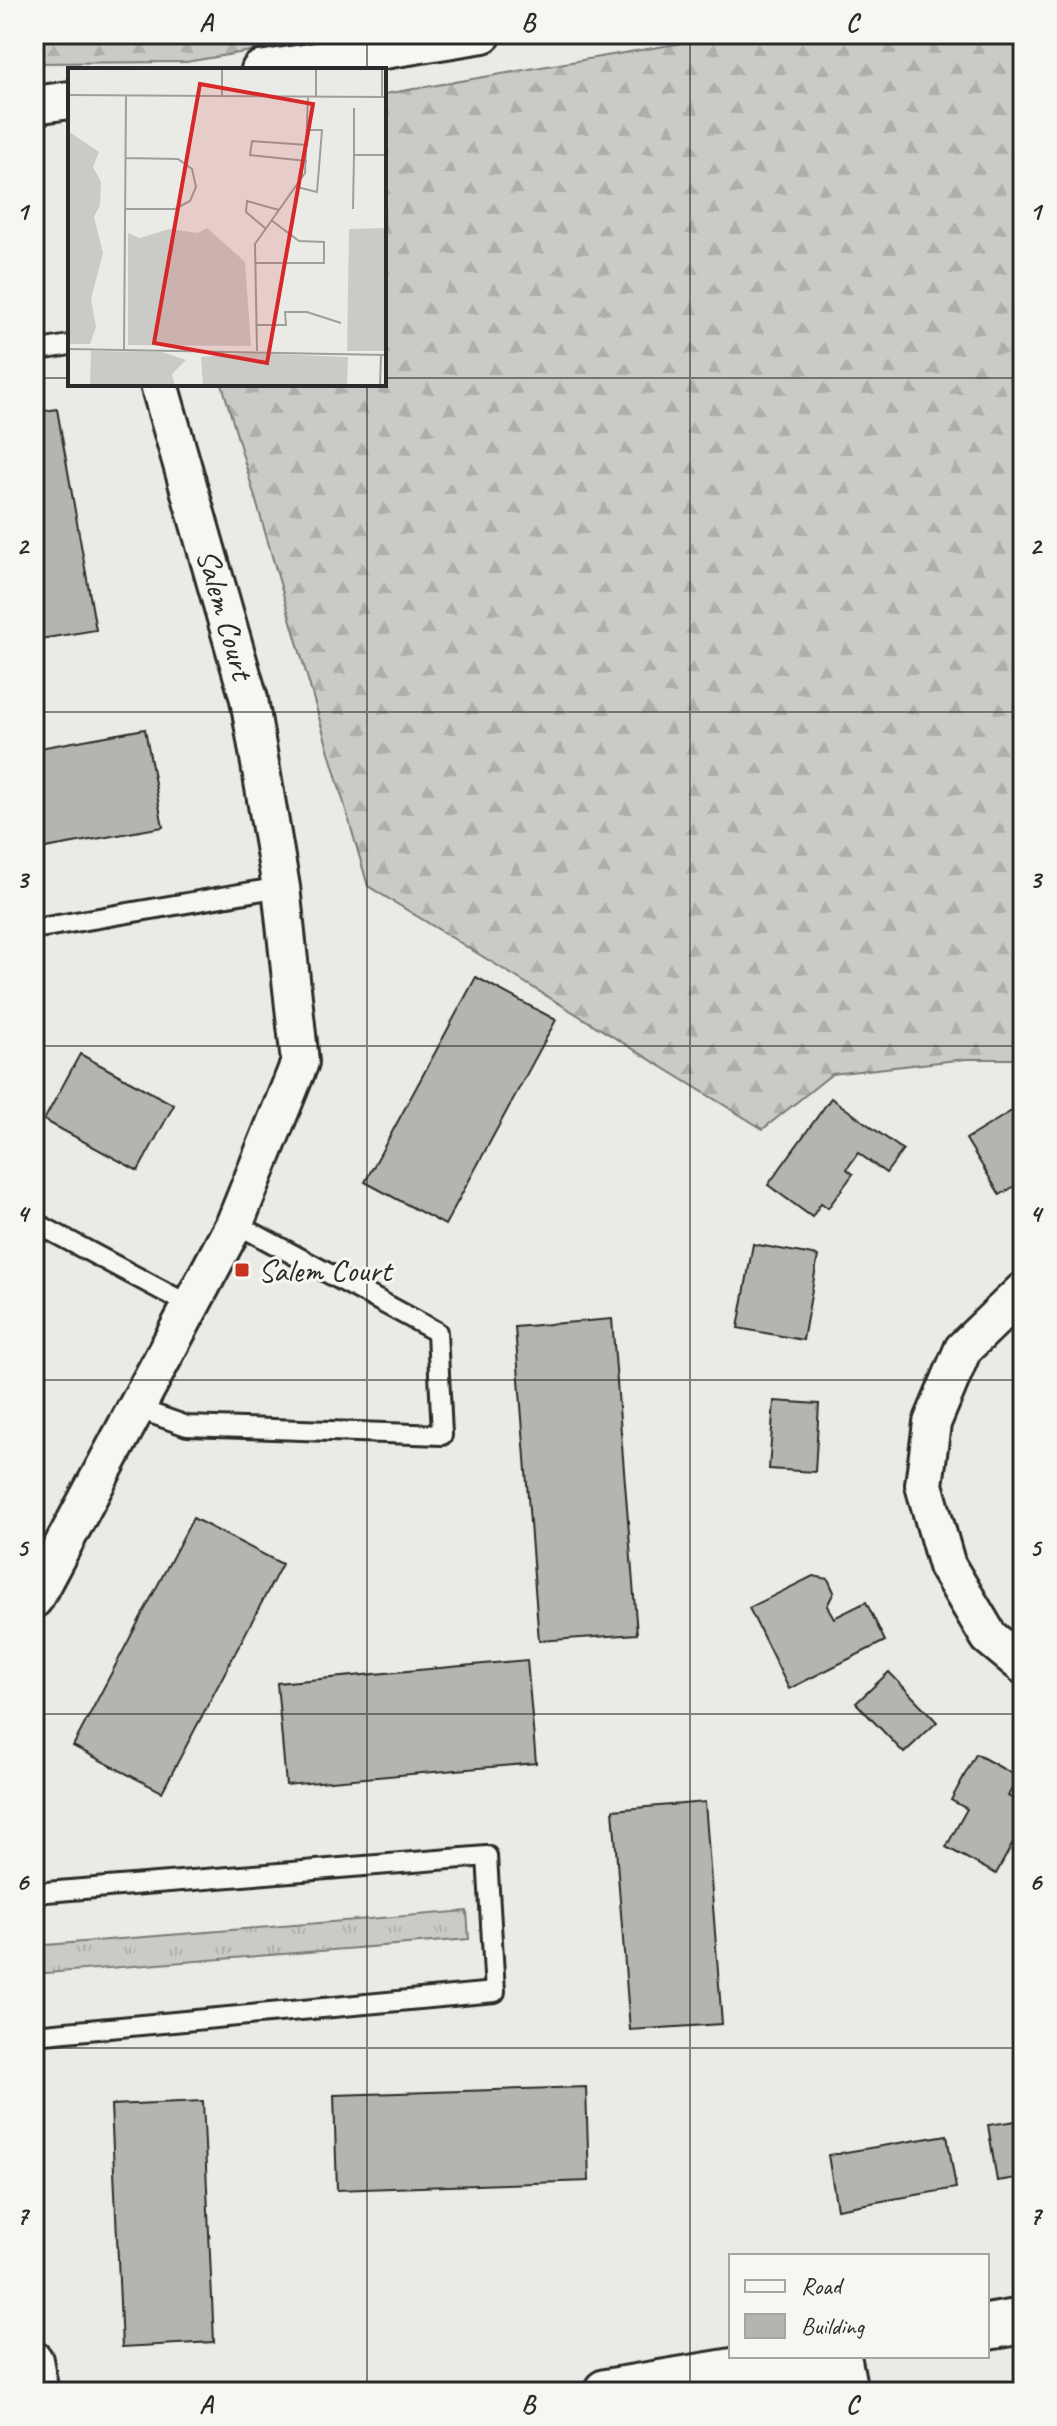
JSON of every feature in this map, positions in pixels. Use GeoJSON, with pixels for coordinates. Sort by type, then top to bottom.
{"type":"FeatureCollection","features":[{"type":"Feature","properties":{"kind":"street"},"geometry":{"type":"LineString","coordinates":[[272,68],[483,34]]}},
{"type":"Feature","properties":{"kind":"street"},"geometry":{"type":"LineString","coordinates":[[34,105],[68,100]]}},
{"type":"Feature","properties":{"kind":"street","name":"Salem Court"},"geometry":{"type":"LineString","coordinates":[[34,1599],[235,1223],[300,1062],[281,887],[249,699],[160,386]]}},
{"type":"Feature","properties":{"kind":"street"},"geometry":{"type":"LineString","coordinates":[[1023,1291],[963,1349],[932,1423],[924,1485],[947,1566],[989,1637],[1023,1665]]}},
{"type":"Feature","properties":{"kind":"street"},"geometry":{"type":"LineString","coordinates":[[989,2327],[1023,2321]]}},
{"type":"Feature","properties":{"kind":"street"},"geometry":{"type":"LineString","coordinates":[[606,2392],[812,2358]]}},
{"type":"Feature","properties":{"kind":"street"},"geometry":{"type":"LineString","coordinates":[[838,2358],[845,2392]]}},
{"type":"Feature","properties":{"kind":"street"},"geometry":{"type":"LineString","coordinates":[[34,2360],[40,2392]]}},
{"type":"Feature","properties":{"kind":"lane"},"geometry":{"type":"LineString","coordinates":[[34,351],[68,345]]}},
{"type":"Feature","properties":{"kind":"lane"},"geometry":{"type":"LineString","coordinates":[[34,929],[281,887]]}},
{"type":"Feature","properties":{"kind":"lane"},"geometry":{"type":"LineString","coordinates":[[34,1222],[191,1306]]}},
{"type":"Feature","properties":{"kind":"lane"},"geometry":{"type":"LineString","coordinates":[[136,1408],[187,1426],[442,1435],[437,1332],[235,1223]]}},
{"type":"Feature","properties":{"kind":"lane"},"geometry":{"type":"LineString","coordinates":[[34,1893],[487,1856],[495,1992],[34,2035]]}},
{"type":"Feature","properties":{"kind":"green space"},"geometry":{"type":"Polygon","coordinates":[[[34,34],[299,34],[251,51],[186,62],[34,63],[34,34]]]}},
{"type":"Feature","properties":{"kind":"green space"},"geometry":{"type":"Polygon","coordinates":[[[735,34],[1023,34],[1023,1059],[966,1059],[832,1074],[763,1129],[368,886],[223,386],[386,386],[386,94],[735,34]]]}},
{"type":"Feature","properties":{"kind":"green space"},"geometry":{"type":"Polygon","coordinates":[[[467,1911],[469,1939],[34,1974],[34,1946],[467,1911]]]}},
{"type":"Feature","properties":{"kind":"building"},"geometry":{"type":"Polygon","coordinates":[[[57,409],[96,630],[34,640],[34,413],[57,409]]]}},
{"type":"Feature","properties":{"kind":"building"},"geometry":{"type":"Polygon","coordinates":[[[145,729],[163,827],[34,850],[34,749],[145,729]]]}},
{"type":"Feature","properties":{"kind":"building"},"geometry":{"type":"Polygon","coordinates":[[[476,977],[556,1020],[445,1225],[365,1182],[476,977]]]}},
{"type":"Feature","properties":{"kind":"building"},"geometry":{"type":"Polygon","coordinates":[[[80,1054],[174,1105],[138,1171],[44,1120],[80,1054]]]}},
{"type":"Feature","properties":{"kind":"building"},"geometry":{"type":"Polygon","coordinates":[[[831,1098],[903,1150],[886,1173],[858,1153],[847,1169],[853,1174],[828,1208],[821,1203],[812,1217],[768,1185],[831,1098]]]}},
{"type":"Feature","properties":{"kind":"building"},"geometry":{"type":"Polygon","coordinates":[[[1023,1104],[1023,1181],[1000,1195],[966,1139],[1023,1104]]]}},
{"type":"Feature","properties":{"kind":"building"},"geometry":{"type":"Polygon","coordinates":[[[753,1244],[818,1256],[803,1340],[738,1328],[753,1244]]]}},
{"type":"Feature","properties":{"kind":"building"},"geometry":{"type":"Polygon","coordinates":[[[612,1319],[637,1634],[539,1641],[515,1327],[612,1319]]]}},
{"type":"Feature","properties":{"kind":"building"},"geometry":{"type":"Polygon","coordinates":[[[774,1401],[819,1404],[815,1472],[769,1469],[774,1401]]]}},
{"type":"Feature","properties":{"kind":"building"},"geometry":{"type":"Polygon","coordinates":[[[193,1518],[282,1564],[162,1792],[73,1746],[193,1518]]]}},
{"type":"Feature","properties":{"kind":"building"},"geometry":{"type":"Polygon","coordinates":[[[813,1576],[828,1579],[834,1592],[827,1606],[834,1618],[866,1602],[885,1641],[789,1689],[749,1608],[813,1576]]]}},
{"type":"Feature","properties":{"kind":"building"},"geometry":{"type":"Polygon","coordinates":[[[527,1660],[536,1763],[286,1785],[277,1683],[527,1660]]]}},
{"type":"Feature","properties":{"kind":"building"},"geometry":{"type":"Polygon","coordinates":[[[889,1672],[937,1722],[904,1753],[856,1703],[889,1672]]]}},
{"type":"Feature","properties":{"kind":"building"},"geometry":{"type":"Polygon","coordinates":[[[976,1754],[1018,1777],[1008,1796],[1023,1804],[1023,1825],[996,1874],[946,1847],[967,1809],[951,1800],[976,1754]]]}},
{"type":"Feature","properties":{"kind":"building"},"geometry":{"type":"Polygon","coordinates":[[[705,1802],[722,2024],[630,2030],[613,1810],[705,1802]]]}},
{"type":"Feature","properties":{"kind":"building"},"geometry":{"type":"Polygon","coordinates":[[[586,2087],[589,2181],[337,2190],[334,2095],[586,2087]]]}},
{"type":"Feature","properties":{"kind":"building"},"geometry":{"type":"Polygon","coordinates":[[[203,2101],[214,2342],[122,2347],[111,2105],[203,2101]]]}},
{"type":"Feature","properties":{"kind":"building"},"geometry":{"type":"Polygon","coordinates":[[[1023,2120],[1023,2177],[997,2181],[988,2125],[1023,2120]]]}},
{"type":"Feature","properties":{"kind":"building"},"geometry":{"type":"Polygon","coordinates":[[[947,2135],[956,2188],[837,2209],[828,2155],[947,2135]]]}},
{"type":"Feature","properties":{"kind":"place","name":"Salem Court"},"geometry":{"type":"Point","coordinates":[242,1270]}}]}
